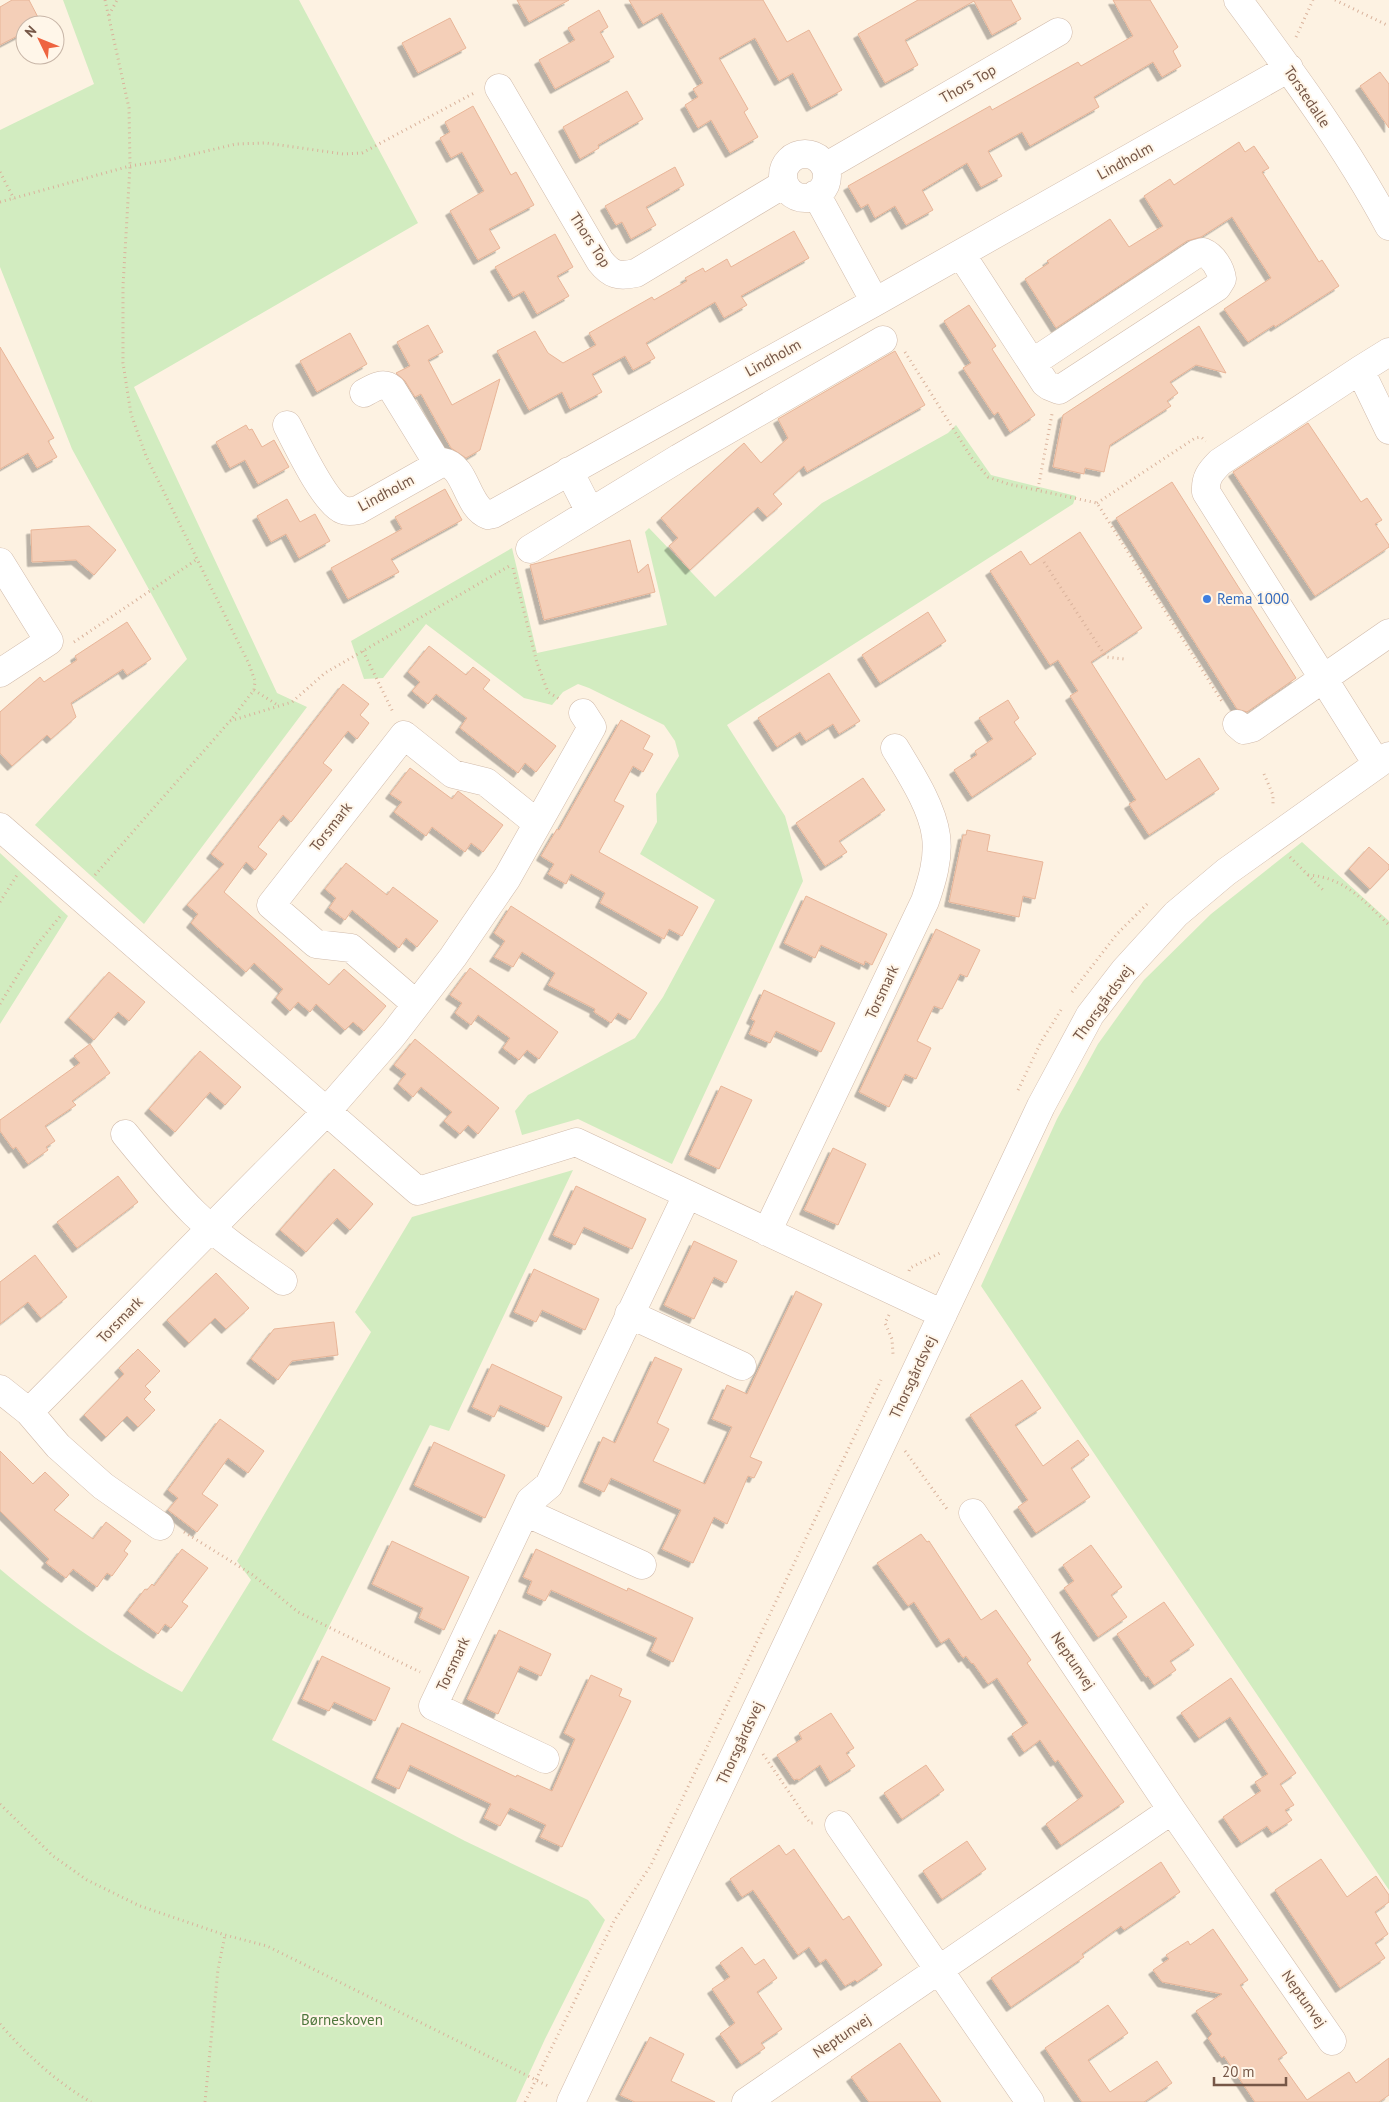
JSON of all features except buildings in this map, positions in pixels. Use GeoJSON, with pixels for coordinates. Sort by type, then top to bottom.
{"type":"FeatureCollection","features":[{"type":"Feature","properties":{"kind":"street","name":"Torstedalle"},"geometry":{"type":"LineString","coordinates":[[1238,0],[1381,191],[1389,226]]}},
{"type":"Feature","properties":{"kind":"street","name":"Thors Top"},"geometry":{"type":"LineString","coordinates":[[825,166],[1058,32]]}},
{"type":"Feature","properties":{"kind":"street","name":"Lindholm"},"geometry":{"type":"LineString","coordinates":[[287,426],[329,499],[343,510],[350,512],[358,510],[438,464],[447,463],[455,469],[478,508],[488,515],[493,514],[961,254],[1286,65]]}},
{"type":"Feature","properties":{"kind":"street","name":"Thors Top"},"geometry":{"type":"LineString","coordinates":[[499,88],[600,261],[615,275],[625,276],[636,273],[784,184]]}},
{"type":"Feature","properties":{"kind":"street"},"geometry":{"type":"LineString","coordinates":[[798,155],[814,156],[825,166],[826,182],[816,194],[802,198],[790,191],[784,184],[785,166],[798,155]]}},
{"type":"Feature","properties":{"kind":"street"},"geometry":{"type":"LineString","coordinates":[[816,194],[875,302]]}},
{"type":"Feature","properties":{"kind":"street"},"geometry":{"type":"LineString","coordinates":[[961,254],[1045,383],[1059,390],[1217,287],[1222,280],[1222,276],[1211,256],[1204,252],[1196,254],[1032,363]]}},
{"type":"Feature","properties":{"kind":"street"},"geometry":{"type":"LineString","coordinates":[[1103,316],[1124,348]]}},
{"type":"Feature","properties":{"kind":"street","name":"Lindholm"},"geometry":{"type":"LineString","coordinates":[[811,338],[830,371]]}},
{"type":"Feature","properties":{"kind":"street"},"geometry":{"type":"LineString","coordinates":[[521,557],[679,458],[830,371],[892,343]]}},
{"type":"Feature","properties":{"kind":"street"},"geometry":{"type":"LineString","coordinates":[[1383,760],[1323,680],[1206,492],[1206,482],[1220,462],[1389,352]]}},
{"type":"Feature","properties":{"kind":"street"},"geometry":{"type":"LineString","coordinates":[[1360,370],[1389,430]]}},
{"type":"Feature","properties":{"kind":"street"},"geometry":{"type":"LineString","coordinates":[[364,393],[383,385],[388,385],[392,388],[438,464]]}},
{"type":"Feature","properties":{"kind":"street"},"geometry":{"type":"LineString","coordinates":[[657,422],[679,458]]}},
{"type":"Feature","properties":{"kind":"street"},"geometry":{"type":"LineString","coordinates":[[569,471],[590,512]]}},
{"type":"Feature","properties":{"kind":"street"},"geometry":{"type":"LineString","coordinates":[[0,562],[49,642],[0,673]]}},
{"type":"Feature","properties":{"kind":"street"},"geometry":{"type":"LineString","coordinates":[[1237,724],[1244,730],[1252,728],[1389,632]]}},
{"type":"Feature","properties":{"kind":"street","name":"Torsmark"},"geometry":{"type":"LineString","coordinates":[[29,1412],[327,1111],[393,1035],[452,958],[507,878],[592,728],[583,713]]}},
{"type":"Feature","properties":{"kind":"street"},"geometry":{"type":"LineString","coordinates":[[404,735],[453,774],[486,782],[527,815],[538,821]]}},
{"type":"Feature","properties":{"kind":"street","name":"Torsmark"},"geometry":{"type":"LineString","coordinates":[[404,735],[271,905],[316,944],[351,948],[416,1004]]}},
{"type":"Feature","properties":{"kind":"street","name":"Torsmark"},"geometry":{"type":"LineString","coordinates":[[768,1232],[925,902],[933,878],[936,836],[932,820],[914,780],[895,748]]}},
{"type":"Feature","properties":{"kind":"street","name":"Thorsgårdsvej"},"geometry":{"type":"LineString","coordinates":[[572,2100],[1041,1106],[1090,1015],[1124,971],[1176,914],[1226,872],[1273,824],[1383,760]]}},
{"type":"Feature","properties":{"kind":"street"},"geometry":{"type":"LineString","coordinates":[[0,827],[418,1191],[576,1142],[943,1314]]}},
{"type":"Feature","properties":{"kind":"street"},"geometry":{"type":"LineString","coordinates":[[125,1134],[168,1185],[210,1228],[283,1281]]}},
{"type":"Feature","properties":{"kind":"street","name":"Torsmark"},"geometry":{"type":"LineString","coordinates":[[545,1759],[433,1706],[530,1501],[549,1485],[687,1195]]}},
{"type":"Feature","properties":{"kind":"street"},"geometry":{"type":"LineString","coordinates":[[629,1314],[742,1366]]}},
{"type":"Feature","properties":{"kind":"street"},"geometry":{"type":"LineString","coordinates":[[0,1389],[29,1412],[58,1446],[103,1486],[160,1526]]}},
{"type":"Feature","properties":{"kind":"street"},"geometry":{"type":"LineString","coordinates":[[525,1512],[642,1565]]}},
{"type":"Feature","properties":{"kind":"street","name":"Neptunvej"},"geometry":{"type":"LineString","coordinates":[[974,1512],[1172,1810],[1332,2041]]}},
{"type":"Feature","properties":{"kind":"street","name":"Neptunvej"},"geometry":{"type":"LineString","coordinates":[[746,2102],[1172,1810]]}},
{"type":"Feature","properties":{"kind":"street"},"geometry":{"type":"LineString","coordinates":[[838,1825],[1030,2102]]}},
{"type":"Feature","properties":{"kind":"path"},"geometry":{"type":"LineString","coordinates":[[0,1002],[35,947],[230,721],[254,690],[255,682],[249,664],[146,456],[132,414],[124,371],[123,286],[130,166],[129,108],[105,0]]}},
{"type":"Feature","properties":{"kind":"path"},"geometry":{"type":"LineString","coordinates":[[109,15],[117,0]]}},
{"type":"Feature","properties":{"kind":"path"},"geometry":{"type":"LineString","coordinates":[[1286,65],[1313,0]]}},
{"type":"Feature","properties":{"kind":"path"},"geometry":{"type":"LineString","coordinates":[[1335,0],[1389,26]]}},
{"type":"Feature","properties":{"kind":"path"},"geometry":{"type":"LineString","coordinates":[[0,202],[130,166],[168,160],[236,144],[266,144],[343,154],[362,153],[472,93],[499,88]]}},
{"type":"Feature","properties":{"kind":"path"},"geometry":{"type":"LineString","coordinates":[[0,172],[14,199]]}},
{"type":"Feature","properties":{"kind":"path"},"geometry":{"type":"LineString","coordinates":[[892,343],[971,457],[988,477],[1008,484],[1097,503],[1237,724]]}},
{"type":"Feature","properties":{"kind":"path"},"geometry":{"type":"LineString","coordinates":[[1038,489],[1054,389]]}},
{"type":"Feature","properties":{"kind":"path"},"geometry":{"type":"LineString","coordinates":[[1097,503],[1195,438],[1201,437],[1206,440],[1220,462]]}},
{"type":"Feature","properties":{"kind":"path"},"geometry":{"type":"LineString","coordinates":[[230,721],[292,702],[325,673],[521,557],[537,664],[548,692],[583,713]]}},
{"type":"Feature","properties":{"kind":"path"},"geometry":{"type":"LineString","coordinates":[[49,642],[70,644],[196,560]]}},
{"type":"Feature","properties":{"kind":"path"},"geometry":{"type":"LineString","coordinates":[[1044,562],[1106,657],[1124,659]]}},
{"type":"Feature","properties":{"kind":"path"},"geometry":{"type":"LineString","coordinates":[[363,651],[404,735]]}},
{"type":"Feature","properties":{"kind":"path"},"geometry":{"type":"LineString","coordinates":[[254,690],[280,706]]}},
{"type":"Feature","properties":{"kind":"path"},"geometry":{"type":"LineString","coordinates":[[1264,774],[1273,795],[1273,824],[1288,855],[1323,890]]}},
{"type":"Feature","properties":{"kind":"path"},"geometry":{"type":"LineString","coordinates":[[1308,876],[1330,878],[1351,889],[1389,924]]}},
{"type":"Feature","properties":{"kind":"path"},"geometry":{"type":"LineString","coordinates":[[882,1442],[901,1448],[908,1454],[947,1510],[974,1512]]}},
{"type":"Feature","properties":{"kind":"path"},"geometry":{"type":"LineString","coordinates":[[160,1526],[171,1524],[252,1574],[298,1612],[443,1683]]}},
{"type":"Feature","properties":{"kind":"path"},"geometry":{"type":"LineString","coordinates":[[743,1736],[753,1739],[810,1823],[838,1825]]}},
{"type":"Feature","properties":{"kind":"path"},"geometry":{"type":"LineString","coordinates":[[0,1804],[53,1856],[87,1880],[140,1906],[225,1935],[267,1946],[572,2100]]}},
{"type":"Feature","properties":{"kind":"path"},"geometry":{"type":"LineString","coordinates":[[205,2102],[218,1969],[225,1935]]}},
{"type":"Feature","properties":{"kind":"path"},"geometry":{"type":"LineString","coordinates":[[0,2024],[21,2048],[70,2090],[90,2102]]}},
{"type":"Feature","properties":{"kind":"green space"},"geometry":{"type":"Polygon","coordinates":[[[63,0],[299,0],[418,223],[134,387],[277,693],[307,707],[144,924],[35,825],[187,659],[72,449],[0,267],[0,130],[94,84],[63,0]]]}},
{"type":"Feature","properties":{"kind":"green space"},"geometry":{"type":"Polygon","coordinates":[[[956,425],[991,475],[1076,496],[1073,504],[727,725],[785,816],[803,881],[672,1164],[578,1119],[522,1135],[515,1111],[528,1095],[635,1038],[663,997],[715,900],[640,854],[657,822],[656,794],[679,756],[675,741],[664,725],[578,684],[563,692],[552,705],[524,698],[426,624],[383,678],[364,679],[351,641],[512,548],[537,653],[667,625],[645,532],[649,528],[715,597],[822,503],[948,433],[956,425]]]}},
{"type":"Feature","properties":{"kind":"green space"},"geometry":{"type":"Polygon","coordinates":[[[1302,842],[1389,921],[1389,1890],[981,1286],[1057,1119],[1098,1044],[1144,980],[1211,914],[1302,842]]]}},
{"type":"Feature","properties":{"kind":"green space"},"geometry":{"type":"Polygon","coordinates":[[[0,853],[68,916],[0,1024],[0,853]]]}},
{"type":"Feature","properties":{"kind":"green space","name":"Børneskoven"},"geometry":{"type":"Polygon","coordinates":[[[573,1170],[449,1431],[430,1425],[272,1740],[465,1841],[588,1900],[605,1920],[545,2039],[516,2102],[0,2102],[0,1569],[42,1603],[88,1635],[135,1666],[182,1692],[251,1580],[237,1561],[371,1332],[355,1312],[412,1217],[573,1170]]]}},
{"type":"Feature","properties":{"kind":"place","name":"Rema 1000"},"geometry":{"type":"Point","coordinates":[1207,599]}}]}
